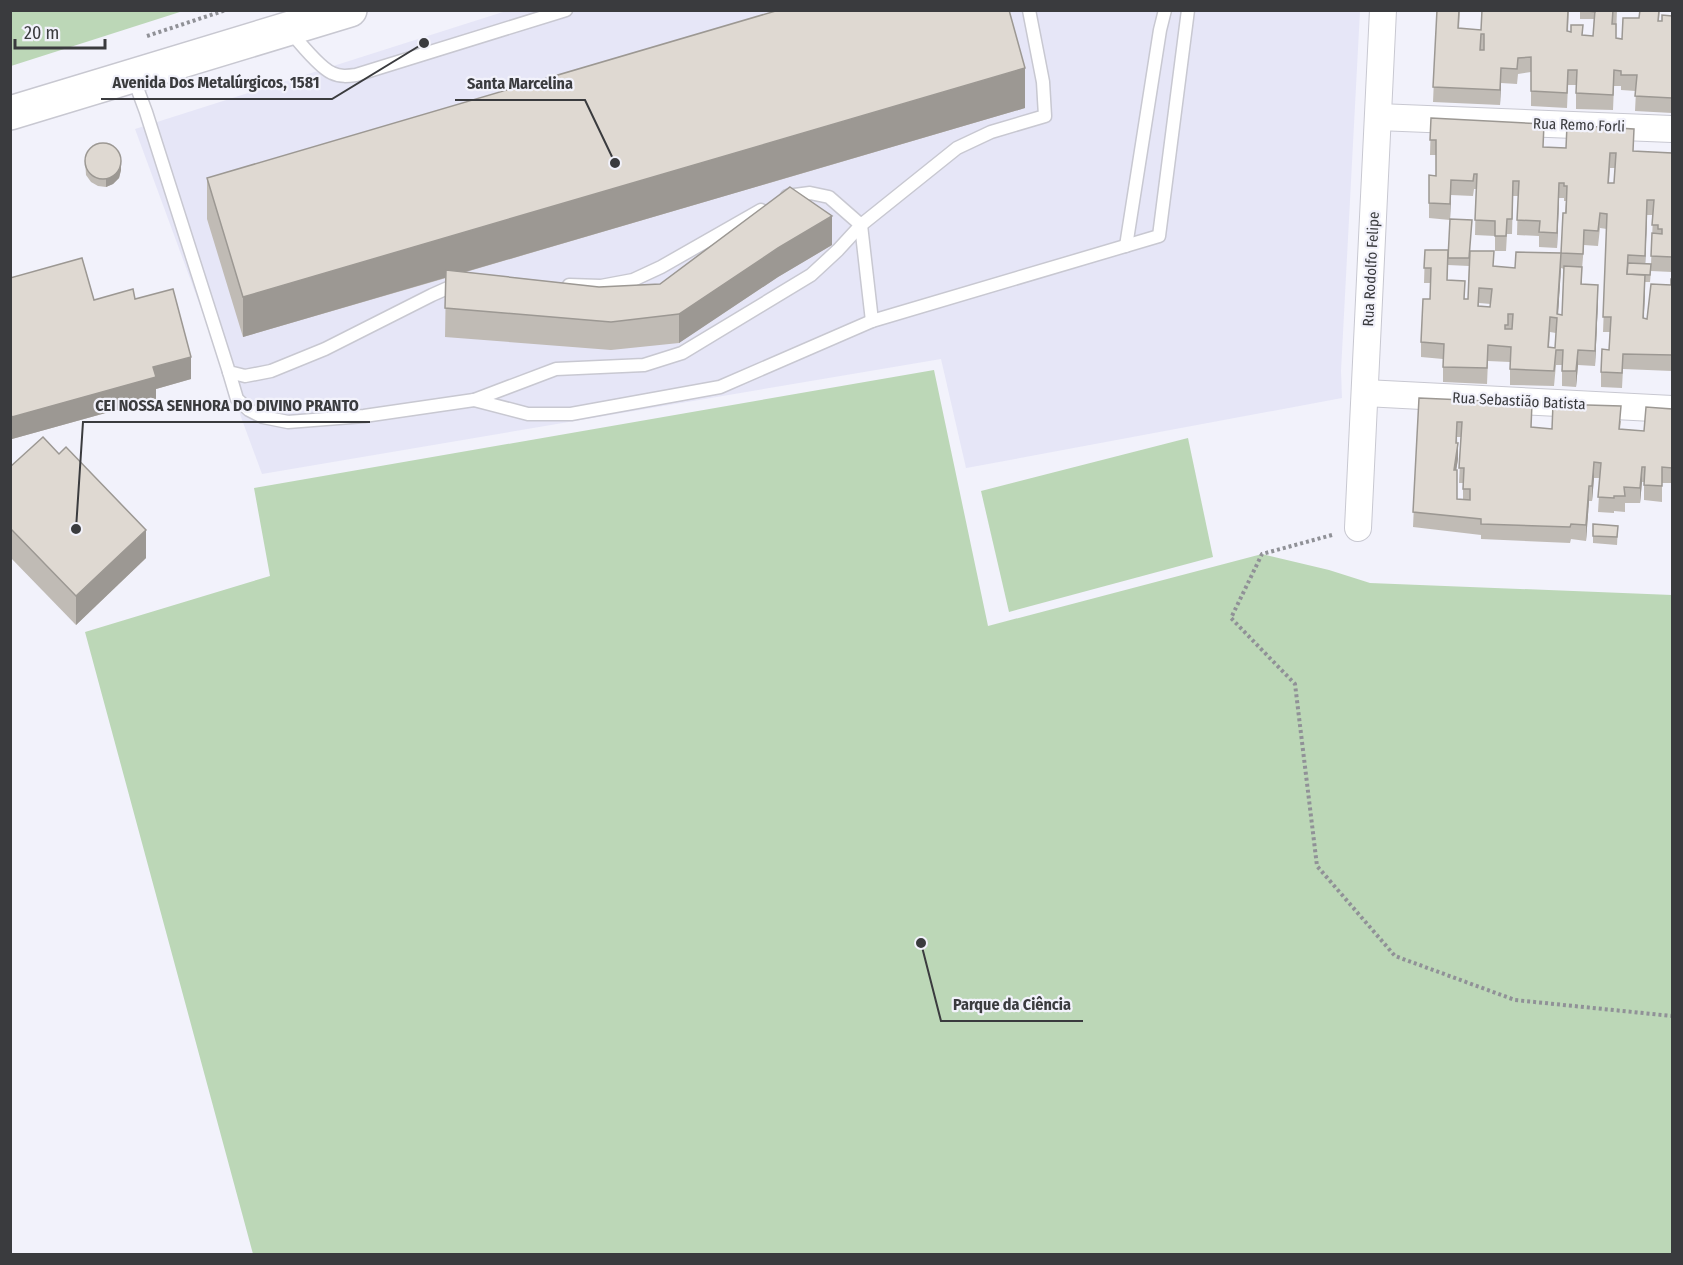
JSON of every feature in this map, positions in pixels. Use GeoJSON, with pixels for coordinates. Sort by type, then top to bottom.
{"type":"FeatureCollection","features":[{"type":"Feature","properties":{"kind":"main road"},"geometry":{"type":"LineString","coordinates":[[10,113],[350,10]]}},
{"type":"Feature","properties":{"kind":"street","name":"Rua Rodolfo Felipe"},"geometry":{"type":"LineString","coordinates":[[1358,528],[1383,10]]}},
{"type":"Feature","properties":{"kind":"street","name":"Rua Remo Forli"},"geometry":{"type":"LineString","coordinates":[[1378,117],[1672,129]]}},
{"type":"Feature","properties":{"kind":"street","name":"Rua Sebastião Batista"},"geometry":{"type":"LineString","coordinates":[[1365,393],[1672,410]]}},
{"type":"Feature","properties":{"kind":"lane"},"geometry":{"type":"LineString","coordinates":[[289,30],[331,73],[345,76],[356,75],[566,10]]}},
{"type":"Feature","properties":{"kind":"lane"},"geometry":{"type":"LineString","coordinates":[[133,76],[237,399],[249,410],[263,417],[288,422],[364,416],[474,400],[556,369],[644,365],[682,353],[811,275],[861,225],[957,148],[991,132],[1045,116],[1043,82],[1029,10]]}},
{"type":"Feature","properties":{"kind":"lane"},"geometry":{"type":"LineString","coordinates":[[1126,246],[1165,10]]}},
{"type":"Feature","properties":{"kind":"lane"},"geometry":{"type":"LineString","coordinates":[[474,400],[528,414],[571,414],[720,387],[872,321],[1159,236],[1188,10]]}},
{"type":"Feature","properties":{"kind":"lane"},"geometry":{"type":"LineString","coordinates":[[554,285],[601,286],[633,280],[661,267],[785,197],[810,193],[829,196],[861,225],[872,321]]}},
{"type":"Feature","properties":{"kind":"lane"},"geometry":{"type":"LineString","coordinates":[[229,372],[246,376],[271,371],[325,349],[450,287],[470,285]]}},
{"type":"Feature","properties":{"kind":"path"},"geometry":{"type":"LineString","coordinates":[[1358,528],[1262,554],[1231,618],[1295,684],[1317,866],[1395,956],[1515,1000],[1672,1016]]}},
{"type":"Feature","properties":{"kind":"shaded area"},"geometry":{"type":"Polygon","coordinates":[[[506,11],[1360,11],[1341,371],[1342,398],[961,469],[966,468],[941,359],[262,474],[135,129],[506,11]]]}},
{"type":"Feature","properties":{"kind":"green space"},"geometry":{"type":"Polygon","coordinates":[[[11,10],[183,10],[183,11],[11,66],[11,10]]]}},
{"type":"Feature","properties":{"kind":"green space"},"geometry":{"type":"Polygon","coordinates":[[[934,370],[988,626],[1262,554],[1329,570],[1370,583],[1672,595],[1672,1254],[253,1254],[85,632],[270,576],[254,488],[934,370]]]}},
{"type":"Feature","properties":{"kind":"green space"},"geometry":{"type":"Polygon","coordinates":[[[1188,438],[1213,557],[1009,612],[981,491],[1188,438]]]}},
{"type":"Feature","properties":{"kind":"building"},"geometry":{"type":"Polygon","coordinates":[[[779,10],[1009,10],[1025,68],[243,297],[207,178],[779,10]]]}},
{"type":"Feature","properties":{"kind":"building"},"geometry":{"type":"Polygon","coordinates":[[[1437,10],[1459,10],[1458,28],[1481,30],[1482,10],[1568,10],[1567,31],[1571,32],[1571,25],[1583,25],[1582,35],[1593,36],[1595,10],[1613,10],[1612,24],[1616,24],[1616,38],[1622,39],[1623,18],[1639,18],[1640,10],[1659,10],[1658,21],[1662,21],[1662,15],[1672,16],[1672,98],[1635,96],[1637,75],[1621,75],[1621,71],[1614,70],[1613,95],[1576,93],[1577,70],[1568,70],[1567,93],[1531,91],[1531,57],[1518,58],[1517,69],[1501,68],[1500,90],[1433,87],[1437,10]],[[1481,34],[1480,50],[1484,50],[1484,34],[1481,34]]]}},
{"type":"Feature","properties":{"kind":"building"},"geometry":{"type":"Polygon","coordinates":[[[1431,118],[1544,124],[1543,147],[1566,148],[1567,125],[1634,129],[1633,151],[1672,153],[1672,257],[1651,256],[1652,233],[1662,234],[1662,229],[1658,229],[1658,225],[1652,225],[1654,200],[1647,200],[1645,256],[1628,255],[1627,274],[1645,275],[1643,318],[1647,319],[1651,284],[1671,285],[1672,279],[1672,355],[1623,354],[1622,373],[1601,372],[1602,349],[1609,350],[1611,317],[1603,317],[1607,214],[1600,213],[1598,231],[1584,230],[1583,254],[1561,253],[1567,186],[1559,183],[1557,233],[1539,232],[1540,221],[1517,220],[1519,181],[1513,181],[1512,219],[1507,219],[1506,236],[1495,236],[1495,221],[1475,220],[1477,174],[1474,174],[1473,181],[1451,180],[1450,204],[1429,203],[1429,175],[1436,176],[1436,140],[1430,140],[1431,118]],[[1610,153],[1608,183],[1614,183],[1616,153],[1610,153]]]}},
{"type":"Feature","properties":{"kind":"building"},"geometry":{"type":"Polygon","coordinates":[[[103,143],[116,148],[121,161],[116,174],[103,179],[90,174],[85,161],[90,148],[103,143]]]}},
{"type":"Feature","properties":{"kind":"building"},"geometry":{"type":"Polygon","coordinates":[[[790,187],[832,216],[778,248],[679,314],[611,322],[445,308],[446,270],[599,287],[660,284],[790,187]]]}},
{"type":"Feature","properties":{"kind":"building"},"geometry":{"type":"Polygon","coordinates":[[[1450,219],[1472,220],[1469,258],[1448,258],[1450,219]]]}},
{"type":"Feature","properties":{"kind":"building"},"geometry":{"type":"Polygon","coordinates":[[[1425,250],[1448,250],[1447,280],[1465,281],[1464,299],[1468,299],[1470,251],[1494,251],[1493,266],[1515,268],[1516,252],[1561,253],[1557,314],[1562,315],[1564,266],[1582,267],[1581,284],[1598,285],[1595,351],[1578,350],[1576,371],[1562,371],[1563,350],[1556,350],[1554,371],[1510,369],[1511,347],[1488,345],[1487,368],[1443,367],[1444,344],[1421,342],[1423,299],[1430,299],[1431,268],[1424,268],[1425,250]],[[1479,288],[1478,306],[1490,307],[1492,289],[1479,288]],[[1508,314],[1508,325],[1505,325],[1505,329],[1512,329],[1513,314],[1508,314]],[[1550,317],[1548,347],[1555,348],[1557,318],[1550,317]]]}},
{"type":"Feature","properties":{"kind":"building"},"geometry":{"type":"Polygon","coordinates":[[[82,258],[94,300],[133,289],[135,299],[173,289],[191,357],[153,367],[156,377],[12,417],[10,412],[10,278],[82,258]]]}},
{"type":"Feature","properties":{"kind":"building"},"geometry":{"type":"Polygon","coordinates":[[[1628,263],[1651,264],[1650,275],[1627,274],[1628,263]]]}},
{"type":"Feature","properties":{"kind":"building"},"geometry":{"type":"Polygon","coordinates":[[[1419,398],[1532,403],[1531,427],[1552,429],[1553,404],[1621,406],[1619,429],[1644,431],[1646,407],[1672,409],[1672,468],[1662,467],[1662,486],[1644,485],[1645,467],[1642,467],[1640,488],[1624,487],[1625,496],[1598,497],[1601,463],[1594,462],[1592,486],[1589,486],[1586,525],[1571,524],[1570,527],[1481,524],[1481,519],[1413,512],[1419,398]],[[1457,422],[1456,443],[1458,443],[1454,470],[1457,470],[1457,499],[1470,500],[1470,489],[1463,489],[1464,468],[1459,468],[1462,422],[1457,422]]]}},
{"type":"Feature","properties":{"kind":"building"},"geometry":{"type":"Polygon","coordinates":[[[43,437],[59,454],[66,447],[146,530],[76,596],[10,528],[10,467],[43,437]]]}},
{"type":"Feature","properties":{"kind":"building"},"geometry":{"type":"Polygon","coordinates":[[[1593,524],[1618,526],[1617,537],[1593,536],[1593,524]]]}},
{"type":"Feature","properties":{"kind":"place","name":"Avenida Dos Metalúrgicos, 1581"},"geometry":{"type":"Point","coordinates":[424,43]}},
{"type":"Feature","properties":{"kind":"place","name":"Santa Marcelina"},"geometry":{"type":"Point","coordinates":[615,163]}},
{"type":"Feature","properties":{"kind":"place","name":"CEI NOSSA SENHORA DO DIVINO PRANTO"},"geometry":{"type":"Point","coordinates":[76,529]}},
{"type":"Feature","properties":{"kind":"place","name":"Parque da Ciência"},"geometry":{"type":"Point","coordinates":[921,943]}}]}
